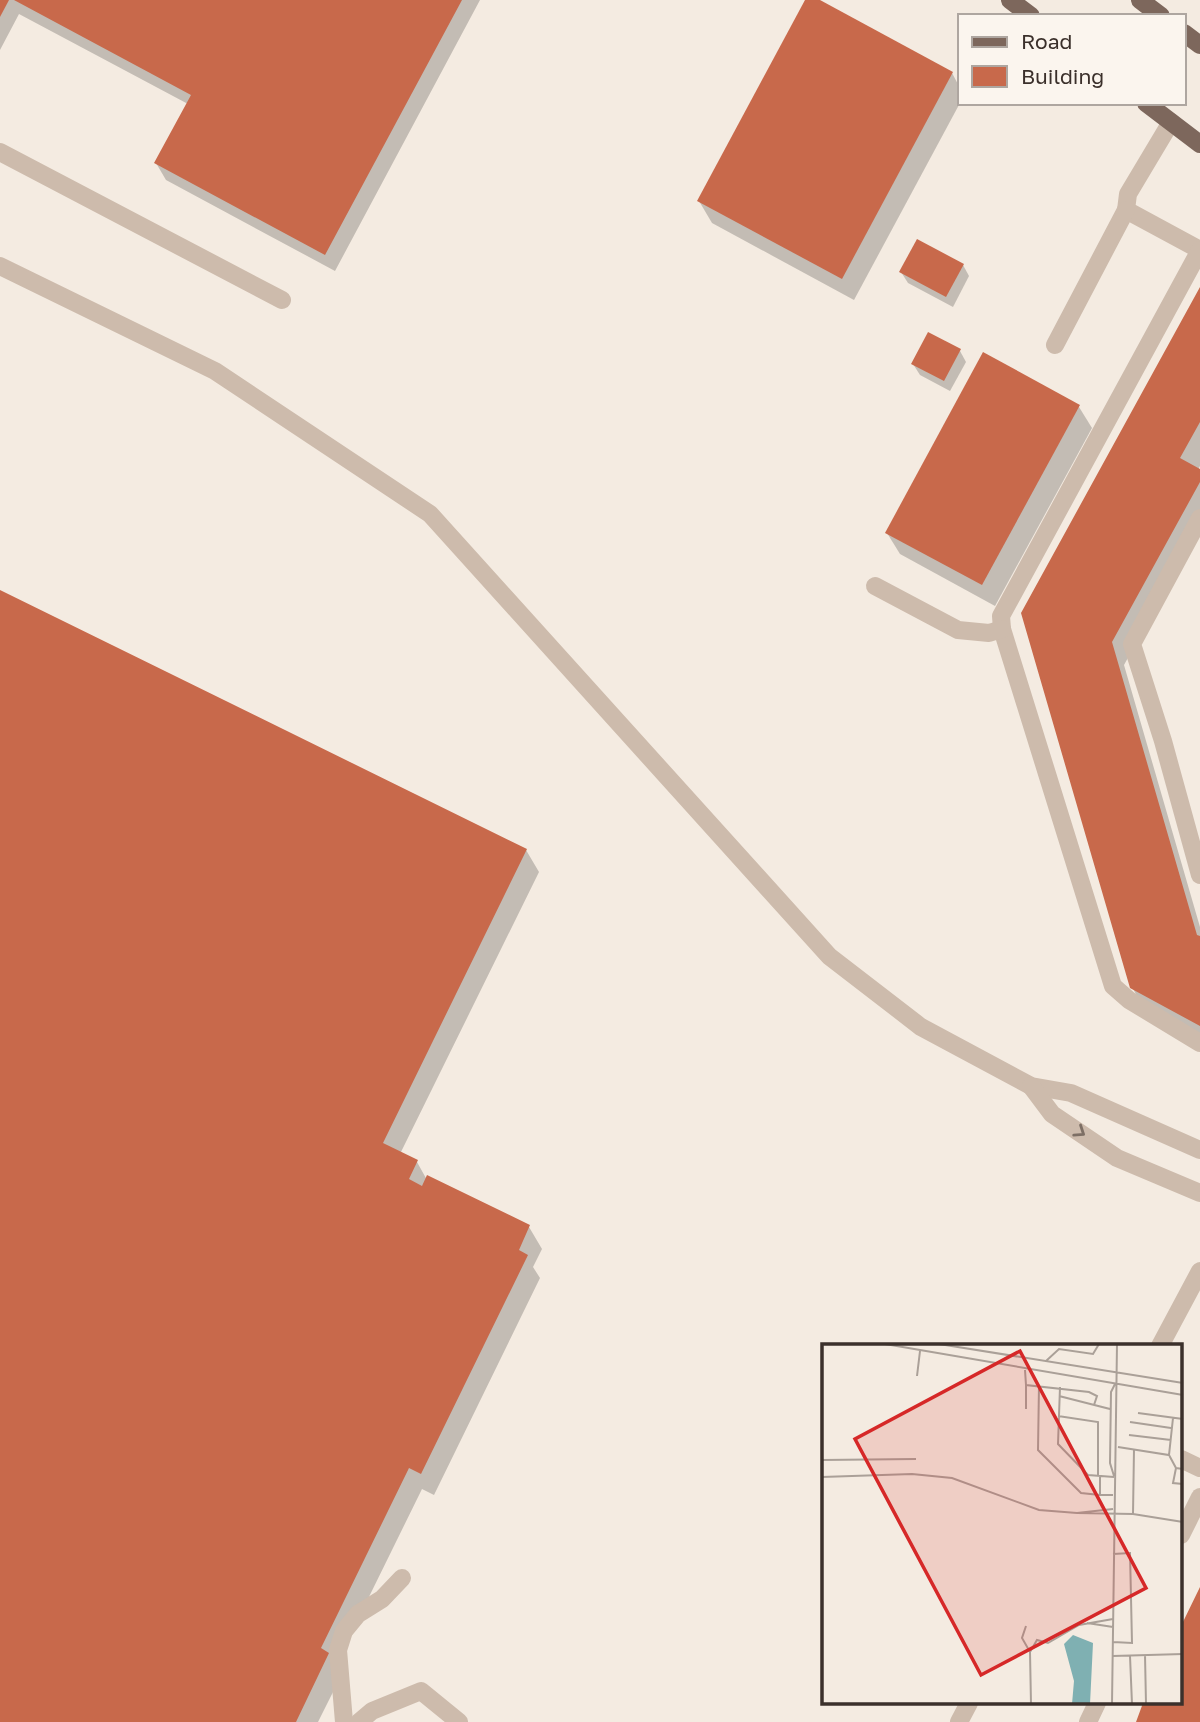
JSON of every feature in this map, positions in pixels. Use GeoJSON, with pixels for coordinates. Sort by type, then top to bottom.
{"type":"FeatureCollection","features":[{"type":"Feature","properties":{"kind":"main road"},"geometry":{"type":"LineString","coordinates":[[1010,0],[1028,14]]}},
{"type":"Feature","properties":{"kind":"main road"},"geometry":{"type":"LineString","coordinates":[[1140,0],[1158,14]]}},
{"type":"Feature","properties":{"kind":"main road"},"geometry":{"type":"LineString","coordinates":[[1149,105],[1200,144]]}},
{"type":"Feature","properties":{"kind":"street"},"geometry":{"type":"LineString","coordinates":[[1055,345],[1126,210],[1128,194],[1171,122]]}},
{"type":"Feature","properties":{"kind":"street"},"geometry":{"type":"LineString","coordinates":[[0,152],[282,300]]}},
{"type":"Feature","properties":{"kind":"street"},"geometry":{"type":"LineString","coordinates":[[1126,210],[1200,250],[1001,616],[1002,629],[1113,986],[1129,1000],[1200,1043]]}},
{"type":"Feature","properties":{"kind":"street"},"geometry":{"type":"LineString","coordinates":[[0,266],[215,372],[430,514],[830,956],[920,1027],[1031,1086],[1071,1093],[1200,1150]]}},
{"type":"Feature","properties":{"kind":"street"},"geometry":{"type":"LineString","coordinates":[[1200,518],[1132,644],[1163,741],[1200,875]]}},
{"type":"Feature","properties":{"kind":"street"},"geometry":{"type":"LineString","coordinates":[[875,586],[958,630],[989,633],[1002,629]]}},
{"type":"Feature","properties":{"kind":"street"},"geometry":{"type":"LineString","coordinates":[[1031,1086],[1052,1114],[1117,1158],[1200,1193]]}},
{"type":"Feature","properties":{"kind":"street"},"geometry":{"type":"LineString","coordinates":[[1161,1344],[1200,1271]]}},
{"type":"Feature","properties":{"kind":"street"},"geometry":{"type":"LineString","coordinates":[[1182,1459],[1200,1468]]}},
{"type":"Feature","properties":{"kind":"street"},"geometry":{"type":"LineString","coordinates":[[1182,1533],[1200,1497]]}},
{"type":"Feature","properties":{"kind":"street"},"geometry":{"type":"LineString","coordinates":[[344,1722],[338,1650],[344,1632],[358,1614],[382,1600],[402,1578]]}},
{"type":"Feature","properties":{"kind":"street"},"geometry":{"type":"LineString","coordinates":[[359,1722],[372,1711],[421,1691],[459,1722]]}},
{"type":"Feature","properties":{"kind":"street"},"geometry":{"type":"LineString","coordinates":[[959,1722],[969,1704]]}},
{"type":"Feature","properties":{"kind":"street"},"geometry":{"type":"LineString","coordinates":[[1088,1722],[1097,1704]]}},
{"type":"Feature","properties":{"kind":"building"},"geometry":{"type":"Polygon","coordinates":[[[0,0],[9,0],[0,17],[0,0]]]}},
{"type":"Feature","properties":{"kind":"building"},"geometry":{"type":"Polygon","coordinates":[[[14,0],[462,0],[325,255],[154,163],[191,95],[14,0]]]}},
{"type":"Feature","properties":{"kind":"building"},"geometry":{"type":"Polygon","coordinates":[[[805,0],[820,0],[953,72],[842,279],[697,201],[805,0]]]}},
{"type":"Feature","properties":{"kind":"building"},"geometry":{"type":"Polygon","coordinates":[[[917,239],[964,264],[946,297],[899,272],[917,239]]]}},
{"type":"Feature","properties":{"kind":"building"},"geometry":{"type":"Polygon","coordinates":[[[1200,287],[1200,422],[1180,458],[1200,469],[1200,482],[1112,642],[1197,935],[1200,936],[1200,1026],[1130,988],[1021,613],[1200,287]]]}},
{"type":"Feature","properties":{"kind":"building"},"geometry":{"type":"Polygon","coordinates":[[[928,332],[961,349],[944,381],[911,364],[928,332]]]}},
{"type":"Feature","properties":{"kind":"building"},"geometry":{"type":"Polygon","coordinates":[[[983,352],[1080,405],[982,585],[885,533],[983,352]]]}},
{"type":"Feature","properties":{"kind":"building"},"geometry":{"type":"Polygon","coordinates":[[[0,590],[527,849],[383,1143],[418,1160],[409,1179],[422,1186],[427,1175],[530,1225],[519,1250],[528,1255],[421,1474],[409,1468],[321,1648],[329,1653],[296,1722],[0,1722],[0,590]]]}},
{"type":"Feature","properties":{"kind":"building"},"geometry":{"type":"Polygon","coordinates":[[[1200,1587],[1200,1722],[1136,1722],[1143,1704],[1182,1704],[1182,1624],[1200,1587]]]}}]}
